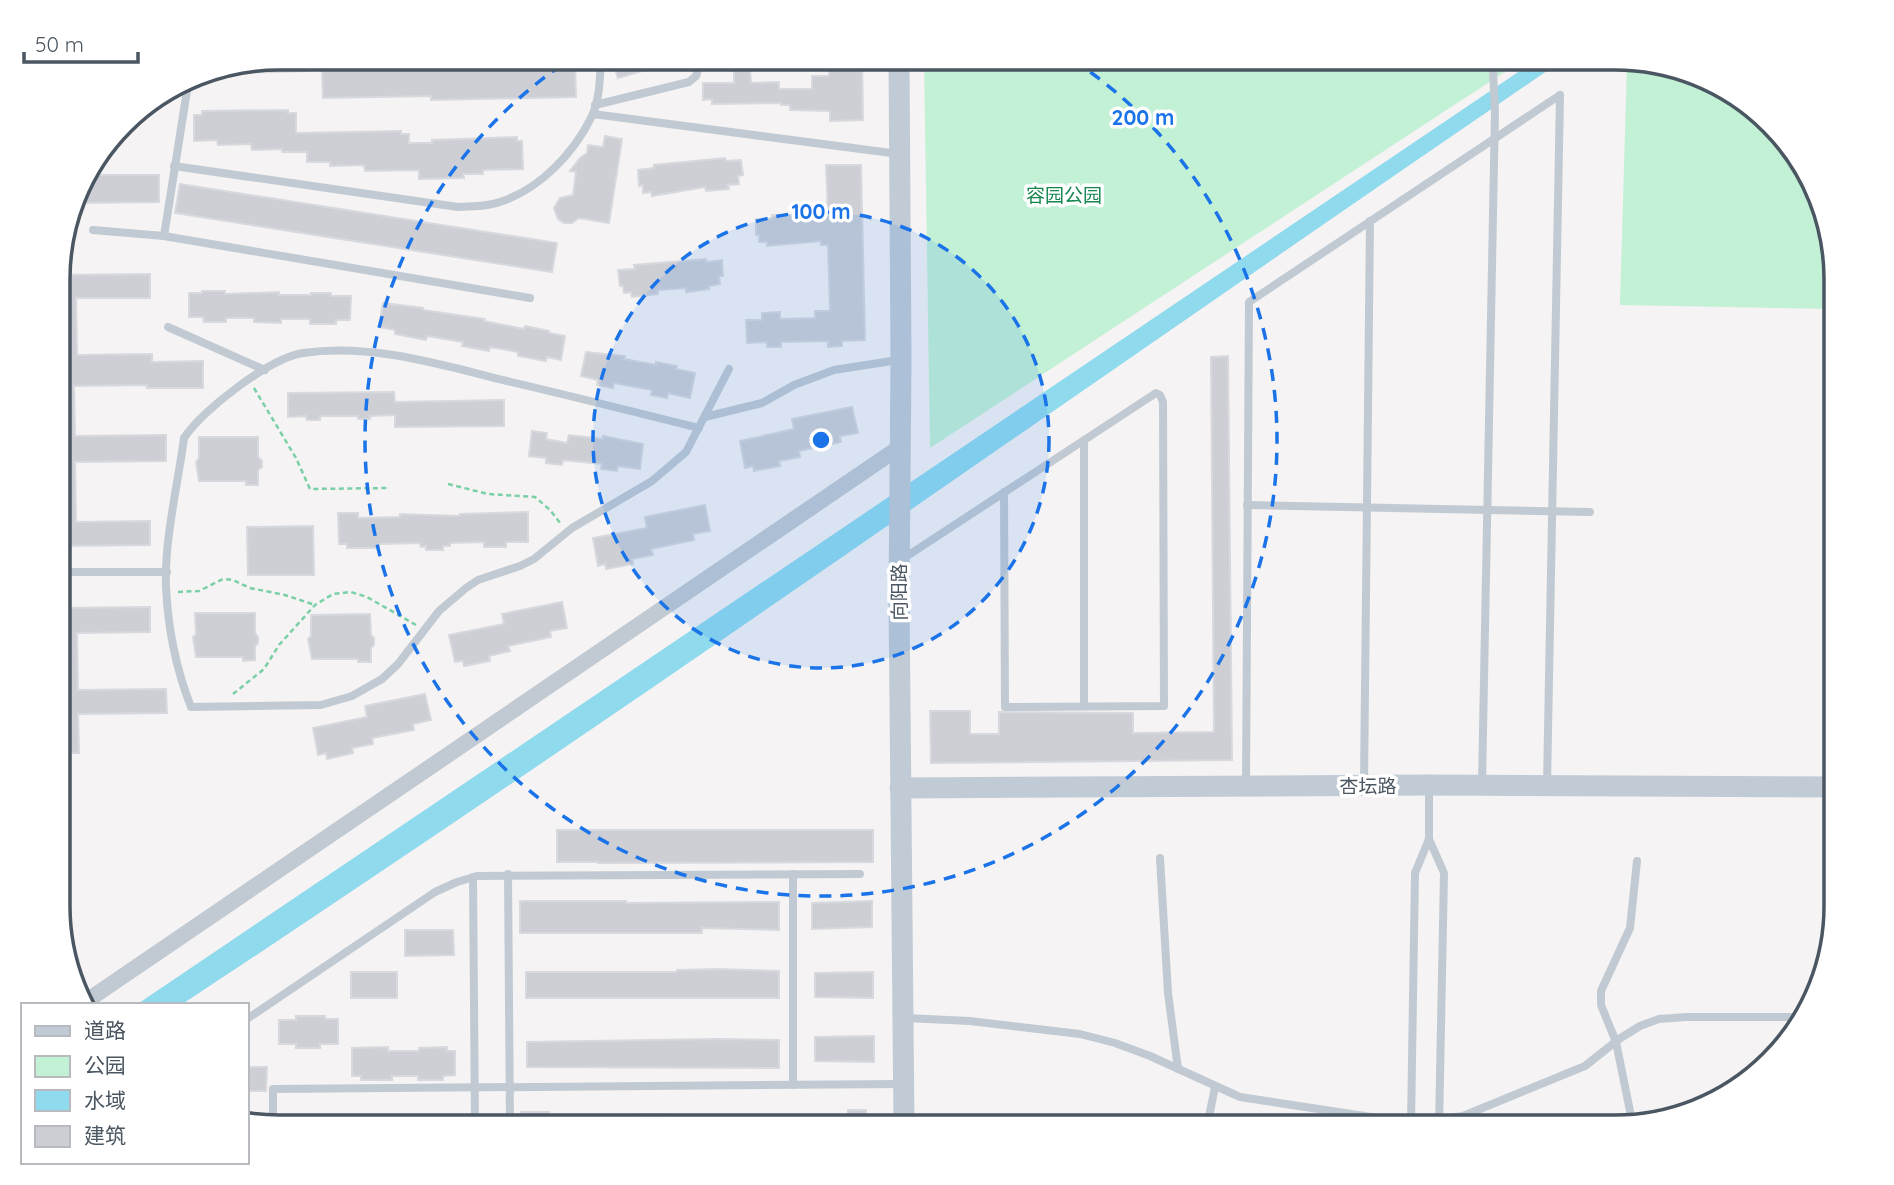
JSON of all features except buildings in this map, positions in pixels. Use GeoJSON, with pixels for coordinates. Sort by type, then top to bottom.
{"type":"FeatureCollection","features":[{"type":"Feature","properties":{"kind":"street","name":"向阳路"},"geometry":{"type":"LineString","coordinates":[[899,70],[900,788],[904,1115]]}},
{"type":"Feature","properties":{"kind":"street"},"geometry":{"type":"LineString","coordinates":[[92,997],[900,447]]}},
{"type":"Feature","properties":{"kind":"street","name":"杏坛路"},"geometry":{"type":"LineString","coordinates":[[900,788],[1429,785],[1824,787]]}},
{"type":"Feature","properties":{"kind":"lane"},"geometry":{"type":"LineString","coordinates":[[174,166],[458,207],[499,202],[521,193],[548,174],[571,149],[593,114],[600,70]]}},
{"type":"Feature","properties":{"kind":"lane"},"geometry":{"type":"LineString","coordinates":[[595,104],[689,82],[698,70]]}},
{"type":"Feature","properties":{"kind":"lane"},"geometry":{"type":"LineString","coordinates":[[1482,786],[1494,111],[1492,70]]}},
{"type":"Feature","properties":{"kind":"lane"},"geometry":{"type":"LineString","coordinates":[[164,236],[188,92]]}},
{"type":"Feature","properties":{"kind":"lane"},"geometry":{"type":"LineString","coordinates":[[1246,786],[1249,302],[1560,95],[1547,786]]}},
{"type":"Feature","properties":{"kind":"lane"},"geometry":{"type":"LineString","coordinates":[[593,114],[899,154]]}},
{"type":"Feature","properties":{"kind":"lane"},"geometry":{"type":"LineString","coordinates":[[1364,786],[1370,221]]}},
{"type":"Feature","properties":{"kind":"lane"},"geometry":{"type":"LineString","coordinates":[[93,229],[164,236],[530,298]]}},
{"type":"Feature","properties":{"kind":"lane"},"geometry":{"type":"LineString","coordinates":[[167,327],[265,370]]}},
{"type":"Feature","properties":{"kind":"lane"},"geometry":{"type":"LineString","coordinates":[[699,428],[450,366],[361,350],[338,349],[301,353],[283,359],[248,380],[191,427],[184,438],[167,572],[167,592],[176,661],[191,707],[293,707],[337,702],[382,679],[398,664],[439,611],[478,580],[534,559],[567,533],[652,481],[686,452],[699,428],[729,369]]}},
{"type":"Feature","properties":{"kind":"lane"},"geometry":{"type":"LineString","coordinates":[[705,416],[762,402],[794,385],[834,370],[901,359]]}},
{"type":"Feature","properties":{"kind":"lane"},"geometry":{"type":"LineString","coordinates":[[899,561],[1004,492],[1156,393],[1160,395],[1163,402],[1164,706],[1005,707],[1004,492]]}},
{"type":"Feature","properties":{"kind":"lane"},"geometry":{"type":"LineString","coordinates":[[1084,440],[1084,706]]}},
{"type":"Feature","properties":{"kind":"lane"},"geometry":{"type":"LineString","coordinates":[[1247,505],[1590,512]]}},
{"type":"Feature","properties":{"kind":"lane"},"geometry":{"type":"LineString","coordinates":[[70,572],[167,572]]}},
{"type":"Feature","properties":{"kind":"lane"},"geometry":{"type":"LineString","coordinates":[[1429,785],[1430,839],[1444,873],[1439,1115]]}},
{"type":"Feature","properties":{"kind":"lane"},"geometry":{"type":"LineString","coordinates":[[1411,1115],[1415,873],[1430,839]]}},
{"type":"Feature","properties":{"kind":"lane"},"geometry":{"type":"LineString","coordinates":[[1160,858],[1168,993],[1178,1069]]}},
{"type":"Feature","properties":{"kind":"lane"},"geometry":{"type":"LineString","coordinates":[[1631,1115],[1616,1042],[1601,1005],[1601,991],[1630,928],[1637,861]]}},
{"type":"Feature","properties":{"kind":"lane"},"geometry":{"type":"LineString","coordinates":[[248,1018],[435,892],[473,877],[508,874],[860,874]]}},
{"type":"Feature","properties":{"kind":"lane"},"geometry":{"type":"LineString","coordinates":[[508,874],[510,1115]]}},
{"type":"Feature","properties":{"kind":"lane"},"geometry":{"type":"LineString","coordinates":[[793,874],[793,1085]]}},
{"type":"Feature","properties":{"kind":"lane"},"geometry":{"type":"LineString","coordinates":[[473,877],[475,1115]]}},
{"type":"Feature","properties":{"kind":"lane"},"geometry":{"type":"LineString","coordinates":[[1463,1115],[1585,1066],[1616,1042],[1640,1027],[1660,1019],[1792,1017]]}},
{"type":"Feature","properties":{"kind":"lane"},"geometry":{"type":"LineString","coordinates":[[903,1018],[970,1021],[1080,1034],[1115,1043],[1240,1097],[1354,1115]]}},
{"type":"Feature","properties":{"kind":"lane"},"geometry":{"type":"LineString","coordinates":[[273,1115],[273,1089],[903,1084]]}},
{"type":"Feature","properties":{"kind":"lane"},"geometry":{"type":"LineString","coordinates":[[1209,1115],[1215,1087]]}},
{"type":"Feature","properties":{"kind":"path"},"geometry":{"type":"LineString","coordinates":[[248,380],[296,458],[310,489],[390,488]]}},
{"type":"Feature","properties":{"kind":"path"},"geometry":{"type":"LineString","coordinates":[[448,484],[488,494],[535,497],[550,510],[567,533]]}},
{"type":"Feature","properties":{"kind":"path"},"geometry":{"type":"LineString","coordinates":[[167,592],[199,591],[223,579],[314,605]]}},
{"type":"Feature","properties":{"kind":"path"},"geometry":{"type":"LineString","coordinates":[[216,707],[264,669],[279,645],[314,605],[333,594],[351,593],[367,597],[425,630]]}},
{"type":"Feature","properties":{"kind":"green space","name":"容园公园"},"geometry":{"type":"Polygon","coordinates":[[[924,70],[1508,70],[930,448],[924,70]]]}},
{"type":"Feature","properties":{"kind":"green space"},"geometry":{"type":"Polygon","coordinates":[[[1627,71],[1669,77],[1707,92],[1731,105],[1772,141],[1796,175],[1813,212],[1824,265],[1824,309],[1620,305],[1627,71]]]}},
{"type":"Feature","properties":{"kind":"water"},"geometry":{"type":"Polygon","coordinates":[[[1521,70],[1548,70],[703,653],[184,1003],[139,1003],[1521,70]]]}}]}
